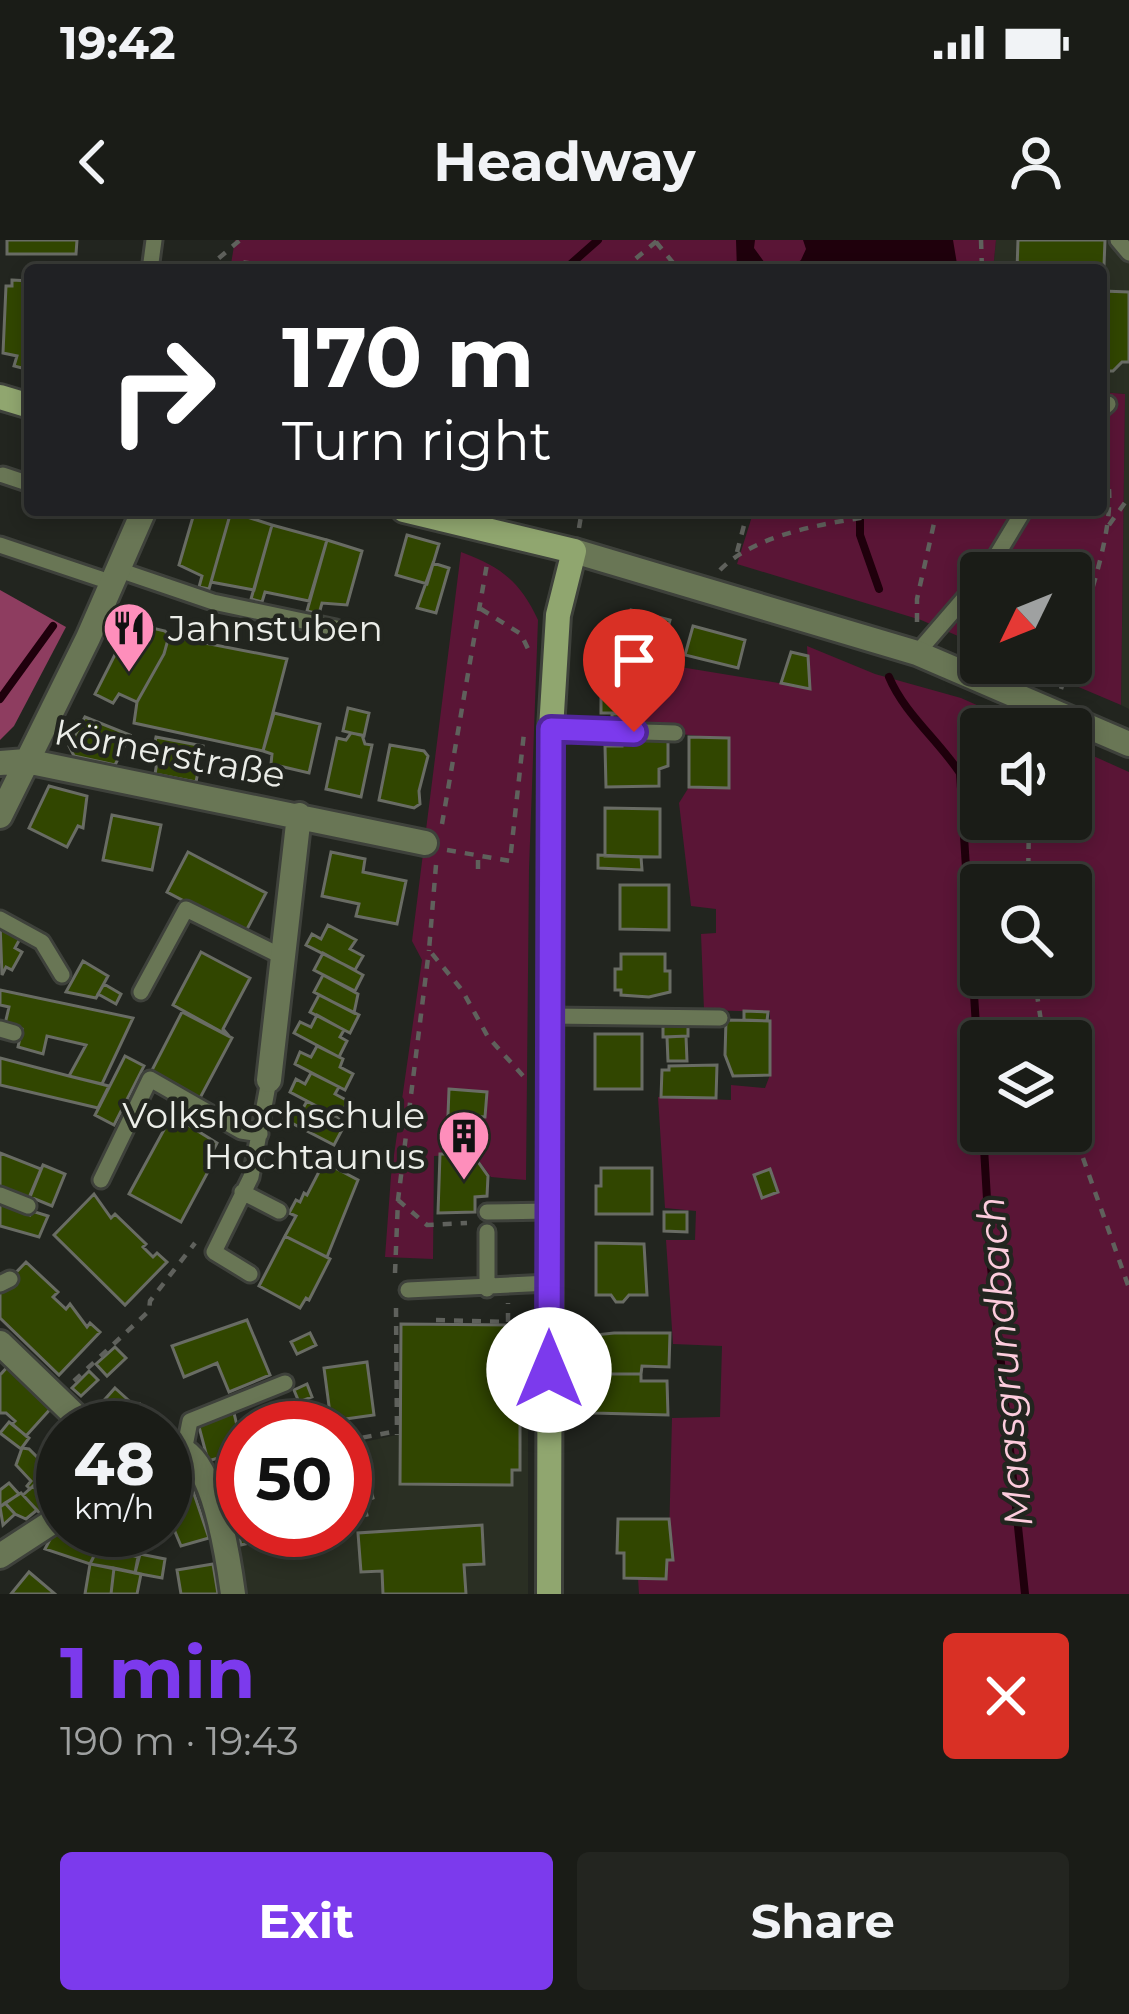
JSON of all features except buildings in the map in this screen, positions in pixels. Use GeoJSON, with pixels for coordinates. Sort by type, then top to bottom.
{"type":"FeatureCollection","features":[{"type":"Feature","properties":{"kind":"main road"},"geometry":{"type":"LineString","coordinates":[[456,517],[495,535],[574,551],[558,615],[551,729],[548,1594]]}},
{"type":"Feature","properties":{"kind":"street"},"geometry":{"type":"LineString","coordinates":[[0,816],[116,577],[141,516]]}},
{"type":"Feature","properties":{"kind":"street"},"geometry":{"type":"LineString","coordinates":[[574,551],[916,653],[1129,744]]}},
{"type":"Feature","properties":{"kind":"street","name":"Körnerstraße"},"geometry":{"type":"LineString","coordinates":[[0,763],[26,761],[432,846]]}},
{"type":"Feature","properties":{"kind":"street","name":"Körnerstraße"},"geometry":{"type":"LineString","coordinates":[[269,1080],[299,815]]}},
{"type":"Feature","properties":{"kind":"street"},"geometry":{"type":"LineString","coordinates":[[0,1343],[61,1401]]}},
{"type":"Feature","properties":{"kind":"street"},"geometry":{"type":"LineString","coordinates":[[192,1457],[207,1478],[233,1594]]}},
{"type":"Feature","properties":{"kind":"street"},"geometry":{"type":"LineString","coordinates":[[0,1556],[36,1533]]}},
{"type":"Feature","properties":{"kind":"lane"},"geometry":{"type":"LineString","coordinates":[[1118,240],[1129,253]]}},
{"type":"Feature","properties":{"kind":"lane"},"geometry":{"type":"LineString","coordinates":[[998,552],[1020,516]]}},
{"type":"Feature","properties":{"kind":"lane"},"geometry":{"type":"LineString","coordinates":[[0,545],[213,602],[336,628]]}},
{"type":"Feature","properties":{"kind":"lane"},"geometry":{"type":"LineString","coordinates":[[916,653],[960,602]]}},
{"type":"Feature","properties":{"kind":"lane"},"geometry":{"type":"LineString","coordinates":[[551,729],[675,733]]}},
{"type":"Feature","properties":{"kind":"lane"},"geometry":{"type":"LineString","coordinates":[[141,992],[186,909],[285,958]]}},
{"type":"Feature","properties":{"kind":"lane"},"geometry":{"type":"LineString","coordinates":[[0,919],[42,942],[62,975]]}},
{"type":"Feature","properties":{"kind":"lane"},"geometry":{"type":"LineString","coordinates":[[549,1016],[720,1018]]}},
{"type":"Feature","properties":{"kind":"lane"},"geometry":{"type":"LineString","coordinates":[[101,1180],[150,1079],[242,1131],[260,1134]]}},
{"type":"Feature","properties":{"kind":"lane"},"geometry":{"type":"LineString","coordinates":[[250,1274],[214,1252],[251,1177],[269,1080]]}},
{"type":"Feature","properties":{"kind":"lane"},"geometry":{"type":"LineString","coordinates":[[242,1192],[279,1211]]}},
{"type":"Feature","properties":{"kind":"lane"},"geometry":{"type":"LineString","coordinates":[[0,1195],[28,1206]]}},
{"type":"Feature","properties":{"kind":"lane"},"geometry":{"type":"LineString","coordinates":[[488,1212],[549,1211]]}},
{"type":"Feature","properties":{"kind":"lane"},"geometry":{"type":"LineString","coordinates":[[487,1232],[487,1289]]}},
{"type":"Feature","properties":{"kind":"lane"},"geometry":{"type":"LineString","coordinates":[[399,1290],[549,1283]]}},
{"type":"Feature","properties":{"kind":"lane"},"geometry":{"type":"LineString","coordinates":[[192,1420],[284,1383]]}},
{"type":"Feature","properties":{"kind":"path"},"geometry":{"type":"LineString","coordinates":[[212,264],[240,240]]}},
{"type":"Feature","properties":{"kind":"path"},"geometry":{"type":"LineString","coordinates":[[629,264],[657,241]]}},
{"type":"Feature","properties":{"kind":"path"},"geometry":{"type":"LineString","coordinates":[[1107,488],[1109,525]]}},
{"type":"Feature","properties":{"kind":"path"},"geometry":{"type":"LineString","coordinates":[[1092,583],[1109,525],[1129,497]]}},
{"type":"Feature","properties":{"kind":"path"},"geometry":{"type":"LineString","coordinates":[[737,552],[746,516]]}},
{"type":"Feature","properties":{"kind":"path"},"geometry":{"type":"LineString","coordinates":[[814,516],[814,526]]}},
{"type":"Feature","properties":{"kind":"path"},"geometry":{"type":"LineString","coordinates":[[702,587],[737,552],[814,526],[873,516]]}},
{"type":"Feature","properties":{"kind":"path"},"geometry":{"type":"LineString","coordinates":[[916,653],[917,599],[936,516]]}},
{"type":"Feature","properties":{"kind":"path"},"geometry":{"type":"LineString","coordinates":[[372,1437],[397,1433],[398,1200],[428,950],[432,846],[495,535]]}},
{"type":"Feature","properties":{"kind":"path"},"geometry":{"type":"LineString","coordinates":[[481,609],[521,634],[532,658]]}},
{"type":"Feature","properties":{"kind":"path"},"geometry":{"type":"LineString","coordinates":[[432,846],[510,861],[526,717]]}},
{"type":"Feature","properties":{"kind":"path"},"geometry":{"type":"LineString","coordinates":[[478,856],[478,869]]}},
{"type":"Feature","properties":{"kind":"path"},"geometry":{"type":"LineString","coordinates":[[428,950],[462,990],[488,1037],[513,1066]]}},
{"type":"Feature","properties":{"kind":"path"},"geometry":{"type":"LineString","coordinates":[[1081,1152],[1129,1288]]}},
{"type":"Feature","properties":{"kind":"path"},"geometry":{"type":"LineString","coordinates":[[398,1200],[428,1225],[472,1222],[488,1212]]}},
{"type":"Feature","properties":{"kind":"path"},"geometry":{"type":"LineString","coordinates":[[57,1397],[149,1311],[150,1301],[201,1235]]}},
{"type":"Feature","properties":{"kind":"path"},"geometry":{"type":"LineString","coordinates":[[433,1311],[436,1322],[508,1322],[508,1287]]}},
{"type":"Feature","properties":{"kind":"shaded area"},"geometry":{"type":"Polygon","coordinates":[[[235,240],[996,240],[994,264],[231,264],[235,240]]]}},
{"type":"Feature","properties":{"kind":"shaded area"},"geometry":{"type":"Polygon","coordinates":[[[736,240],[755,240],[754,248],[766,264],[737,264],[736,240]]]}},
{"type":"Feature","properties":{"kind":"shaded area"},"geometry":{"type":"Polygon","coordinates":[[[803,240],[953,240],[957,264],[796,264],[806,249],[803,240]]]}},
{"type":"Feature","properties":{"kind":"shaded area"},"geometry":{"type":"Polygon","coordinates":[[[996,240],[1129,240],[1129,709],[1121,705],[1125,394],[1107,392],[1107,264],[994,264],[996,240]]]}},
{"type":"Feature","properties":{"kind":"shaded area"},"geometry":{"type":"Polygon","coordinates":[[[1107,392],[1125,394],[1121,705],[1072,684],[1092,684],[1092,552],[960,552],[960,637],[921,620],[737,564],[752,516],[1107,516],[1107,392]]]}},
{"type":"Feature","properties":{"kind":"shaded area"},"geometry":{"type":"Polygon","coordinates":[[[461,552],[508,577],[538,620],[529,869],[526,1180],[491,1177],[474,1154],[434,1156],[433,1259],[385,1257],[391,1176],[422,960],[412,941],[461,552]]]}},
{"type":"Feature","properties":{"kind":"shaded area"},"geometry":{"type":"Polygon","coordinates":[[[0,590],[66,627],[14,726],[0,740],[0,590]]]}},
{"type":"Feature","properties":{"kind":"shaded area"},"geometry":{"type":"Polygon","coordinates":[[[807,646],[875,674],[983,708],[960,708],[960,840],[1092,840],[1092,755],[1129,772],[1129,1594],[639,1594],[638,1578],[666,1578],[667,1560],[673,1559],[673,1540],[669,1539],[672,1418],[720,1417],[722,1346],[673,1344],[666,1240],[695,1240],[696,1211],[665,1208],[658,1097],[731,1100],[731,1085],[765,1088],[770,1075],[770,1012],[704,1010],[701,934],[716,933],[716,909],[691,906],[679,803],[689,787],[728,787],[729,739],[680,734],[679,727],[642,728],[642,704],[659,704],[659,687],[642,685],[642,674],[650,662],[809,688],[807,646]]]}},
{"type":"Feature","properties":{"kind":"shaded area"},"geometry":{"type":"Polygon","coordinates":[[[401,1324],[528,1324],[528,1594],[244,1594],[235,1557],[372,1557],[372,1440],[401,1434],[401,1324]]]}},
{"type":"Feature","properties":{"kind":"waterway"},"geometry":{"type":"LineString","coordinates":[[571,264],[598,240]]}},
{"type":"Feature","properties":{"kind":"waterway","name":"Maasgrundbach"},"geometry":{"type":"LineString","coordinates":[[860,516],[860,535],[879,589]]}},
{"type":"Feature","properties":{"kind":"waterway"},"geometry":{"type":"LineString","coordinates":[[0,699],[53,626]]}},
{"type":"Feature","properties":{"kind":"waterway","name":"Maasgrundbach"},"geometry":{"type":"LineString","coordinates":[[889,677],[903,703],[960,773],[976,1020]]}},
{"type":"Feature","properties":{"kind":"waterway","name":"Maasgrundbach"},"geometry":{"type":"LineString","coordinates":[[984,1152],[991,1267],[1025,1594]]}},
{"type":"Feature","properties":{"kind":"place","name":"Jahnstuben"},"geometry":{"type":"Point","coordinates":[129,674]}},
{"type":"Feature","properties":{"kind":"place","name":"Volkshochschule Hochtaunus"},"geometry":{"type":"Point","coordinates":[464,1182]}},
{"type":"Feature","properties":{"kind":"route"},"geometry":{"type":"LineString","coordinates":[[549,1370],[551,729],[634,732]]}}]}
